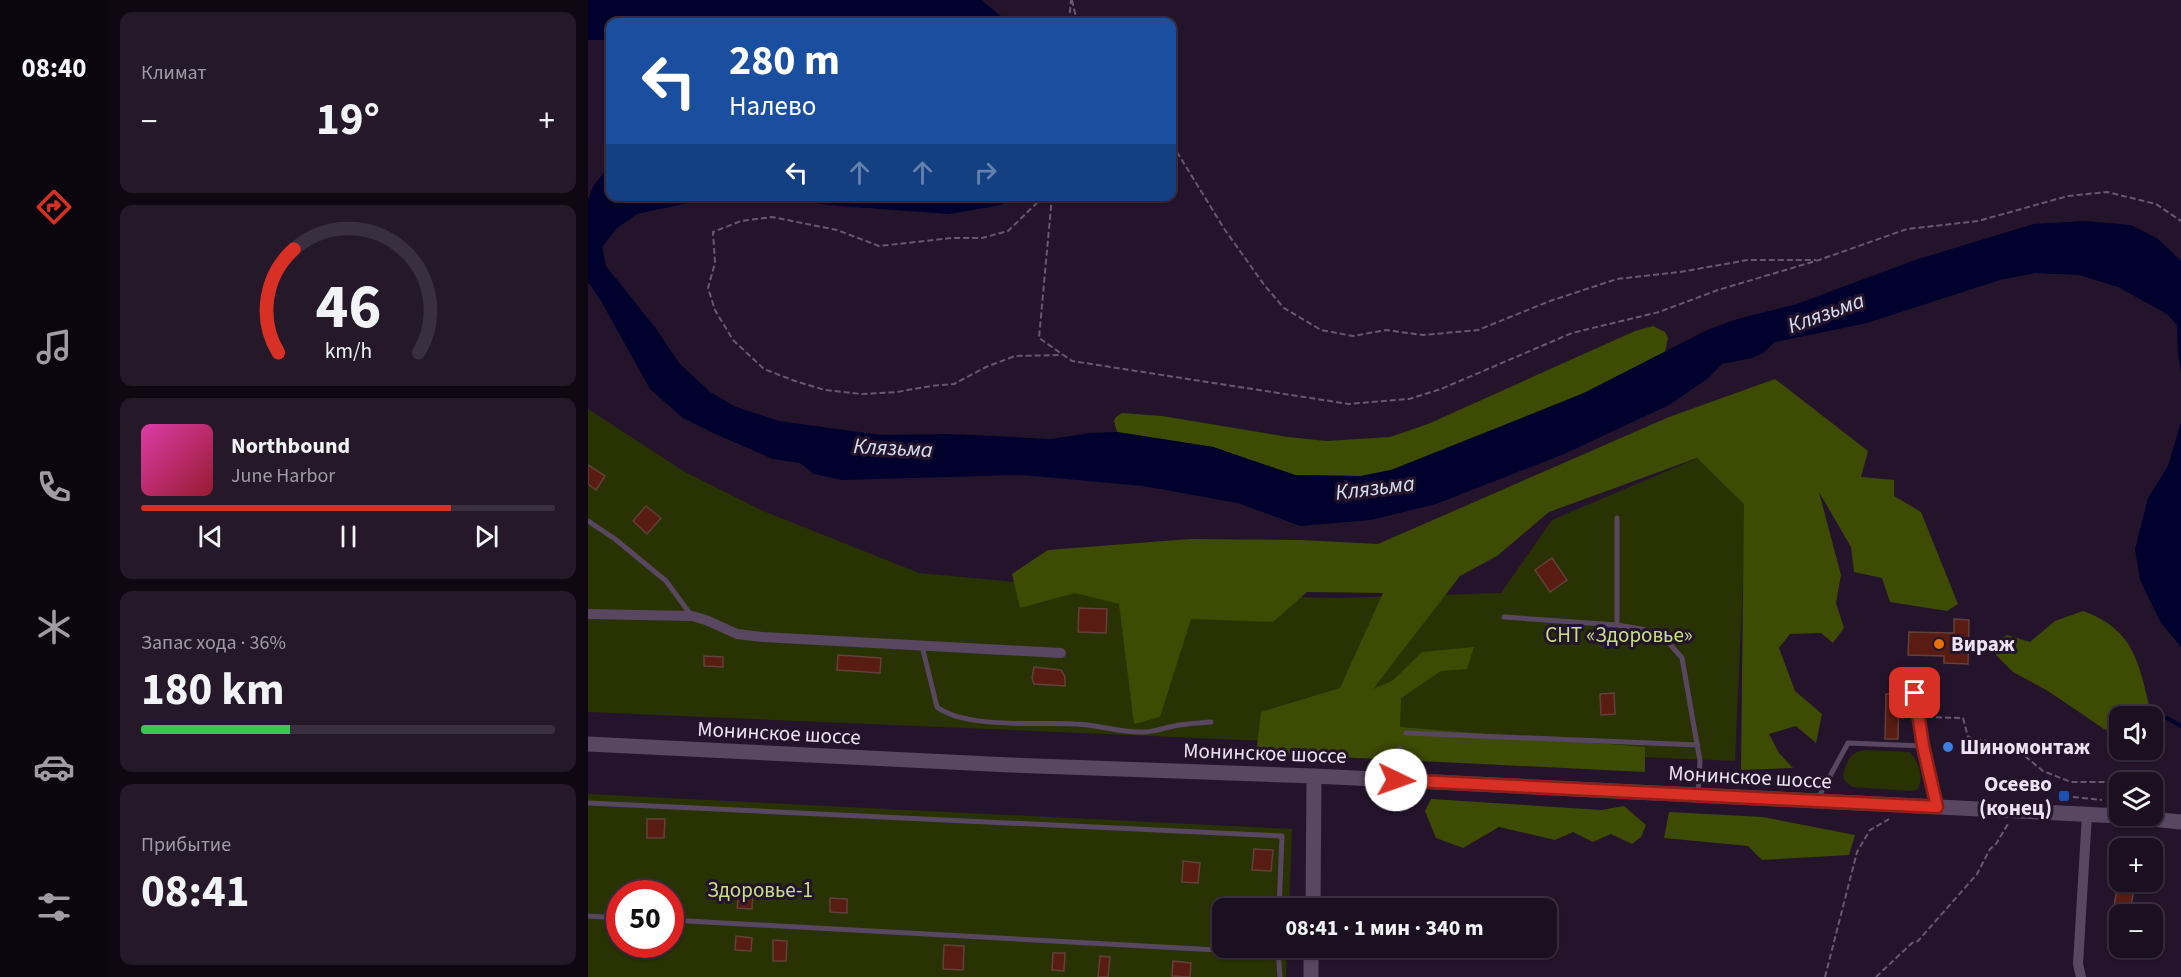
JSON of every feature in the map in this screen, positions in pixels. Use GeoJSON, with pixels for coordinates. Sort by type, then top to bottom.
{"type":"FeatureCollection","features":[{"type":"Feature","properties":{"kind":"main road","name":"Монинское шоссе"},"geometry":{"type":"LineString","coordinates":[[588,744],[1010,765],[1314,776],[2109,815]]}},
{"type":"Feature","properties":{"kind":"main road"},"geometry":{"type":"LineString","coordinates":[[1312,898],[1314,776]]}},
{"type":"Feature","properties":{"kind":"main road","name":"Монинское шоссе"},"geometry":{"type":"LineString","coordinates":[[2163,820],[2181,822]]}},
{"type":"Feature","properties":{"kind":"main road"},"geometry":{"type":"LineString","coordinates":[[1311,958],[1311,977]]}},
{"type":"Feature","properties":{"kind":"street"},"geometry":{"type":"LineString","coordinates":[[588,614],[692,616],[737,634],[762,637],[1061,653]]}},
{"type":"Feature","properties":{"kind":"street"},"geometry":{"type":"LineString","coordinates":[[2081,977],[2078,964],[2087,814]]}},
{"type":"Feature","properties":{"kind":"lane"},"geometry":{"type":"LineString","coordinates":[[1617,518],[1617,625]]}},
{"type":"Feature","properties":{"kind":"lane"},"geometry":{"type":"LineString","coordinates":[[588,521],[615,538],[666,581],[692,616]]}},
{"type":"Feature","properties":{"kind":"lane"},"geometry":{"type":"LineString","coordinates":[[1504,617],[1617,625],[1662,635],[1682,658],[1700,761],[1698,795]]}},
{"type":"Feature","properties":{"kind":"lane"},"geometry":{"type":"LineString","coordinates":[[922,644],[937,707],[945,714],[1016,724],[1076,724],[1134,733],[1211,722]]}},
{"type":"Feature","properties":{"kind":"lane"},"geometry":{"type":"LineString","coordinates":[[1912,670],[1923,746],[1937,807]]}},
{"type":"Feature","properties":{"kind":"lane"},"geometry":{"type":"LineString","coordinates":[[1406,733],[1698,746]]}},
{"type":"Feature","properties":{"kind":"lane"},"geometry":{"type":"LineString","coordinates":[[1817,801],[1848,743],[1923,746]]}},
{"type":"Feature","properties":{"kind":"lane"},"geometry":{"type":"LineString","coordinates":[[1396,780],[1400,748]]}},
{"type":"Feature","properties":{"kind":"lane"},"geometry":{"type":"LineString","coordinates":[[588,803],[1282,836],[1279,898]]}},
{"type":"Feature","properties":{"kind":"lane"},"geometry":{"type":"LineString","coordinates":[[588,916],[606,917]]}},
{"type":"Feature","properties":{"kind":"lane"},"geometry":{"type":"LineString","coordinates":[[684,921],[1212,949]]}},
{"type":"Feature","properties":{"kind":"lane"},"geometry":{"type":"LineString","coordinates":[[1277,958],[1280,977]]}},
{"type":"Feature","properties":{"kind":"path"},"geometry":{"type":"LineString","coordinates":[[1069,18],[1071,0]]}},
{"type":"Feature","properties":{"kind":"path"},"geometry":{"type":"LineString","coordinates":[[1071,0],[1076,18]]}},
{"type":"Feature","properties":{"kind":"path"},"geometry":{"type":"LineString","coordinates":[[1176,150],[1225,230],[1284,308],[1321,330],[1353,336],[1386,330],[1423,335],[1478,330],[1550,301],[1617,279],[1680,272],[1748,260],[1819,260]]}},
{"type":"Feature","properties":{"kind":"path"},"geometry":{"type":"LineString","coordinates":[[1052,201],[1039,338],[1072,361],[1349,404],[1408,399],[1441,389],[1572,333],[1659,312],[1718,290],[1819,260],[1907,229],[1978,221],[2068,196],[2107,192],[2156,204],[2181,222]]}},
{"type":"Feature","properties":{"kind":"path"},"geometry":{"type":"LineString","coordinates":[[1039,201],[1008,231],[982,238],[952,238],[879,246],[837,230],[772,217],[741,221],[713,231],[715,263],[708,288],[715,310],[734,340],[764,369],[825,390],[862,394],[954,384],[986,367],[1015,356],[1064,355]]}},
{"type":"Feature","properties":{"kind":"path"},"geometry":{"type":"LineString","coordinates":[[1918,716],[1963,718],[1968,737],[2014,747],[2043,771],[2071,782],[2109,782]]}},
{"type":"Feature","properties":{"kind":"path"},"geometry":{"type":"LineString","coordinates":[[2064,796],[2104,800]]}},
{"type":"Feature","properties":{"kind":"path"},"geometry":{"type":"LineString","coordinates":[[1825,977],[1857,852],[1870,830],[1892,817]]}},
{"type":"Feature","properties":{"kind":"path"},"geometry":{"type":"LineString","coordinates":[[1876,977],[1912,943],[1918,941],[1977,874],[1990,849],[1996,844],[2009,823]]}},
{"type":"Feature","properties":{"kind":"green space"},"geometry":{"type":"Polygon","coordinates":[[[1653,326],[1665,332],[1668,338],[1665,352],[1584,393],[1458,445],[1391,470],[1361,476],[1295,475],[1213,447],[1117,432],[1114,421],[1122,413],[1162,416],[1326,441],[1390,437],[1428,424],[1635,331],[1653,326]]]}},
{"type":"Feature","properties":{"kind":"green space"},"geometry":{"type":"Polygon","coordinates":[[[1775,379],[1868,451],[1861,477],[1894,480],[1894,496],[1921,512],[1958,604],[1947,611],[1890,602],[1882,578],[1854,572],[1851,547],[1819,492],[1841,575],[1836,603],[1844,628],[1833,643],[1821,633],[1790,634],[1779,648],[1795,691],[1822,714],[1816,743],[1796,726],[1769,734],[1779,753],[1793,768],[1741,770],[1744,504],[1697,458],[1549,512],[1497,556],[1460,576],[1373,689],[1392,681],[1422,652],[1474,647],[1467,669],[1441,671],[1401,698],[1400,727],[1645,747],[1645,772],[1256,753],[1261,712],[1340,688],[1383,593],[1307,592],[1273,622],[1191,619],[1160,717],[1134,724],[1119,604],[1075,593],[1020,608],[1012,574],[1048,550],[1190,539],[1301,540],[1378,544],[1669,417],[1775,379]]]}},
{"type":"Feature","properties":{"kind":"green space","name":"СНТ «Здоровье»"},"geometry":{"type":"Polygon","coordinates":[[[588,409],[685,472],[761,510],[919,573],[1142,594],[1338,598],[1501,593],[1552,520],[1719,449],[1746,510],[1735,761],[588,712],[588,409]]]}},
{"type":"Feature","properties":{"kind":"green space"},"geometry":{"type":"Polygon","coordinates":[[[2083,611],[2102,620],[2117,631],[2135,657],[2150,706],[2109,706],[2109,731],[2048,691],[2013,672],[1996,655],[1995,643],[2007,635],[2030,642],[2055,621],[2083,611]]]}},
{"type":"Feature","properties":{"kind":"green space"},"geometry":{"type":"Polygon","coordinates":[[[1864,750],[1909,752],[1920,769],[1921,779],[1918,789],[1911,791],[1852,787],[1844,780],[1843,775],[1852,756],[1864,750]]]}},
{"type":"Feature","properties":{"kind":"green space","name":"Здоровье-1"},"geometry":{"type":"Polygon","coordinates":[[[588,794],[1292,829],[1289,898],[1212,898],[1212,958],[1287,958],[1286,977],[588,977],[588,794]]]}},
{"type":"Feature","properties":{"kind":"green space"},"geometry":{"type":"Polygon","coordinates":[[[1431,799],[1602,810],[1624,806],[1646,825],[1641,837],[1632,844],[1611,834],[1593,842],[1573,832],[1555,840],[1499,827],[1463,848],[1436,838],[1425,811],[1431,799]]]}},
{"type":"Feature","properties":{"kind":"green space"},"geometry":{"type":"Polygon","coordinates":[[[1669,812],[1763,817],[1855,835],[1849,855],[1762,860],[1748,846],[1664,838],[1669,812]]]}},
{"type":"Feature","properties":{"kind":"water"},"geometry":{"type":"Polygon","coordinates":[[[588,0],[981,0],[1003,18],[606,18],[606,40],[588,40],[588,0]]]}},
{"type":"Feature","properties":{"kind":"water","name":"Клязьма"},"geometry":{"type":"Polygon","coordinates":[[[606,170],[606,201],[697,201],[637,214],[617,228],[602,247],[606,266],[657,330],[679,363],[710,392],[736,407],[779,421],[881,435],[951,434],[1051,439],[1090,433],[1117,432],[1213,447],[1295,475],[1361,476],[1391,470],[1584,393],[1707,330],[1737,319],[1797,304],[1915,260],[2034,224],[2086,221],[2131,225],[2157,238],[2181,261],[2181,373],[2177,325],[2167,314],[2118,287],[2079,275],[2035,273],[2000,280],[1867,323],[1775,342],[1763,353],[1752,358],[1722,364],[1707,379],[1669,405],[1564,454],[1436,504],[1371,520],[1300,526],[1238,503],[1143,486],[1022,475],[842,480],[814,474],[800,463],[773,459],[713,433],[683,418],[650,389],[588,282],[588,199],[594,185],[606,170]]]}},
{"type":"Feature","properties":{"kind":"water"},"geometry":{"type":"Polygon","coordinates":[[[804,201],[1006,201],[1001,205],[949,214],[828,205],[804,201]]]}},
{"type":"Feature","properties":{"kind":"water"},"geometry":{"type":"Polygon","coordinates":[[[2181,422],[2181,647],[2161,623],[2140,580],[2135,549],[2148,498],[2168,466],[2181,422]]]}},
{"type":"Feature","properties":{"kind":"building"},"geometry":{"type":"Polygon","coordinates":[[[588,465],[605,476],[596,490],[588,484],[588,465]]]}},
{"type":"Feature","properties":{"kind":"building"},"geometry":{"type":"Polygon","coordinates":[[[646,506],[661,518],[647,534],[633,521],[646,506]]]}},
{"type":"Feature","properties":{"kind":"building"},"geometry":{"type":"Polygon","coordinates":[[[1552,558],[1567,580],[1550,592],[1535,570],[1552,558]]]}},
{"type":"Feature","properties":{"kind":"building"},"geometry":{"type":"Polygon","coordinates":[[[1079,608],[1107,609],[1106,633],[1078,632],[1079,608]]]}},
{"type":"Feature","properties":{"kind":"building","name":"Вираж"},"geometry":{"type":"Polygon","coordinates":[[[1954,619],[1969,620],[1968,664],[1944,663],[1944,656],[1908,655],[1909,632],[1954,633],[1954,619]]]}},
{"type":"Feature","properties":{"kind":"building"},"geometry":{"type":"Polygon","coordinates":[[[838,655],[881,658],[880,673],[837,670],[838,655]]]}},
{"type":"Feature","properties":{"kind":"building"},"geometry":{"type":"Polygon","coordinates":[[[704,656],[723,657],[723,667],[704,666],[704,656]]]}},
{"type":"Feature","properties":{"kind":"building"},"geometry":{"type":"Polygon","coordinates":[[[1034,667],[1061,670],[1065,677],[1065,686],[1034,684],[1032,678],[1034,667]]]}},
{"type":"Feature","properties":{"kind":"building"},"geometry":{"type":"Polygon","coordinates":[[[1614,693],[1615,714],[1601,715],[1600,694],[1614,693]]]}},
{"type":"Feature","properties":{"kind":"building"},"geometry":{"type":"Polygon","coordinates":[[[1886,694],[1899,694],[1898,739],[1885,739],[1886,694]]]}},
{"type":"Feature","properties":{"kind":"building"},"geometry":{"type":"Polygon","coordinates":[[[647,819],[665,819],[664,838],[647,838],[647,819]]]}},
{"type":"Feature","properties":{"kind":"building"},"geometry":{"type":"Polygon","coordinates":[[[1254,849],[1273,850],[1271,871],[1252,870],[1254,849]]]}},
{"type":"Feature","properties":{"kind":"building"},"geometry":{"type":"Polygon","coordinates":[[[1183,861],[1200,863],[1198,883],[1182,882],[1183,861]]]}},
{"type":"Feature","properties":{"kind":"building"},"geometry":{"type":"Polygon","coordinates":[[[739,891],[753,892],[752,909],[737,908],[739,891]]]}},
{"type":"Feature","properties":{"kind":"building"},"geometry":{"type":"Polygon","coordinates":[[[2116,892],[2134,892],[2131,904],[2114,904],[2116,892]]]}},
{"type":"Feature","properties":{"kind":"building"},"geometry":{"type":"Polygon","coordinates":[[[830,898],[847,899],[847,913],[830,912],[830,898]]]}},
{"type":"Feature","properties":{"kind":"building"},"geometry":{"type":"Polygon","coordinates":[[[736,936],[752,938],[751,951],[735,950],[736,936]]]}},
{"type":"Feature","properties":{"kind":"building"},"geometry":{"type":"Polygon","coordinates":[[[773,940],[787,941],[786,961],[773,961],[773,940]]]}},
{"type":"Feature","properties":{"kind":"building"},"geometry":{"type":"Polygon","coordinates":[[[944,945],[964,946],[963,970],[943,969],[944,945]]]}},
{"type":"Feature","properties":{"kind":"building"},"geometry":{"type":"Polygon","coordinates":[[[1053,953],[1065,953],[1064,971],[1052,970],[1053,953]]]}},
{"type":"Feature","properties":{"kind":"building"},"geometry":{"type":"Polygon","coordinates":[[[1100,956],[1110,957],[1108,977],[1098,977],[1100,956]]]}},
{"type":"Feature","properties":{"kind":"building"},"geometry":{"type":"Polygon","coordinates":[[[1173,961],[1191,963],[1190,977],[1172,976],[1173,961]]]}},
{"type":"Feature","properties":{"kind":"waterway"},"geometry":{"type":"LineString","coordinates":[[2167,718],[2181,726]]}},
{"type":"Feature","properties":{"kind":"place","name":"Вираж"},"geometry":{"type":"Point","coordinates":[1939,644]}},
{"type":"Feature","properties":{"kind":"place","name":"Шиномонтаж"},"geometry":{"type":"Point","coordinates":[1948,747]}},
{"type":"Feature","properties":{"kind":"place","name":"Осеево (конец)"},"geometry":{"type":"Point","coordinates":[2064,796]}},
{"type":"Feature","properties":{"kind":"route"},"geometry":{"type":"LineString","coordinates":[[1396,780],[1937,807],[1923,746],[1915,693]]}}]}
